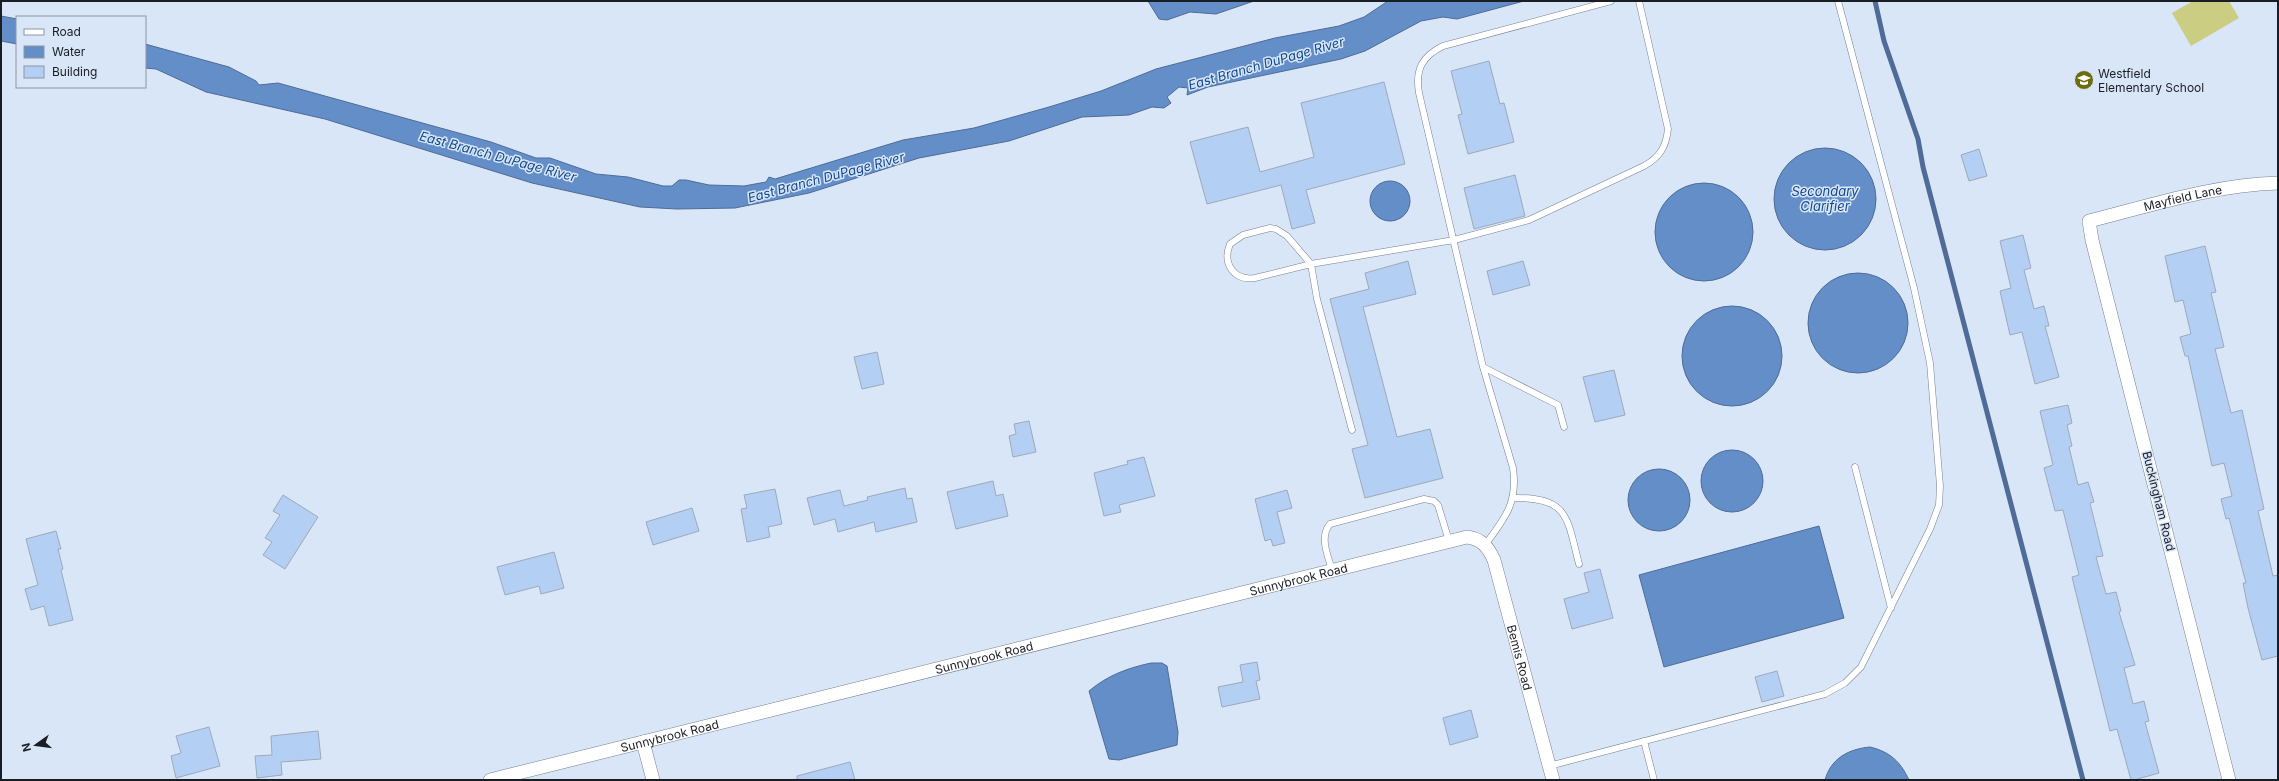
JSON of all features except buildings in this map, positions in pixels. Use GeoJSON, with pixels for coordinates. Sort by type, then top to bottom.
{"type":"FeatureCollection","features":[{"type":"Feature","properties":{"kind":"street","name":"Mayfield Lane"},"geometry":{"type":"LineString","coordinates":[[2089,221],[2212,189],[2249,184],[2278,183]]}},
{"type":"Feature","properties":{"kind":"street","name":"Buckingham Road"},"geometry":{"type":"LineString","coordinates":[[2089,221],[2092,240],[2229,780]]}},
{"type":"Feature","properties":{"kind":"street","name":"Sunnybrook Road"},"geometry":{"type":"LineString","coordinates":[[490,780],[1450,541],[1467,537],[1482,542]]}},
{"type":"Feature","properties":{"kind":"street","name":"Bemis Road"},"geometry":{"type":"LineString","coordinates":[[1482,542],[1494,560],[1553,780]]}},
{"type":"Feature","properties":{"kind":"street"},"geometry":{"type":"LineString","coordinates":[[643,742],[653,780]]}},
{"type":"Feature","properties":{"kind":"lane"},"geometry":{"type":"LineString","coordinates":[[1482,542],[1509,512],[1514,498],[1515,483],[1513,468],[1483,367],[1417,81],[1419,70],[1424,59],[1432,51],[1443,46],[1611,1]]}},
{"type":"Feature","properties":{"kind":"lane"},"geometry":{"type":"LineString","coordinates":[[1352,430],[1317,299],[1311,264],[1287,236],[1276,229],[1270,228],[1236,238],[1227,251],[1229,266],[1234,273],[1248,279],[1311,264],[1454,240],[1529,220],[1654,160],[1662,151],[1667,140],[1668,128],[1639,1]]}},
{"type":"Feature","properties":{"kind":"lane"},"geometry":{"type":"LineString","coordinates":[[1549,766],[1825,694],[1845,683],[1861,667],[1930,529],[1938,505],[1940,486],[1936,420],[1930,363],[1914,288],[1838,1]]}},
{"type":"Feature","properties":{"kind":"lane"},"geometry":{"type":"LineString","coordinates":[[1483,367],[1558,405],[1564,427]]}},
{"type":"Feature","properties":{"kind":"lane"},"geometry":{"type":"LineString","coordinates":[[1854,467],[1891,608]]}},
{"type":"Feature","properties":{"kind":"lane"},"geometry":{"type":"LineString","coordinates":[[1514,498],[1535,498],[1546,500],[1556,506],[1564,514],[1569,525],[1579,564]]}},
{"type":"Feature","properties":{"kind":"lane"},"geometry":{"type":"LineString","coordinates":[[1332,570],[1324,538],[1326,528],[1330,524],[1424,499],[1434,501],[1438,505],[1450,541]]}},
{"type":"Feature","properties":{"kind":"lane"},"geometry":{"type":"LineString","coordinates":[[1644,741],[1654,780]]}},
{"type":"Feature","properties":{"kind":"green space"},"geometry":{"type":"Polygon","coordinates":[[[2193,1],[2229,1],[2239,18],[2191,46],[2172,13],[2193,1]]]}},
{"type":"Feature","properties":{"kind":"water"},"geometry":{"type":"Polygon","coordinates":[[[1148,1],[1254,1],[1216,14],[1190,12],[1167,20],[1159,19],[1148,1]]]}},
{"type":"Feature","properties":{"kind":"water","name":"East Branch DuPage River"},"geometry":{"type":"Polygon","coordinates":[[[1388,1],[1524,1],[1457,19],[1443,17],[1421,21],[1365,51],[1341,59],[1208,87],[1187,95],[1188,88],[1179,87],[1167,97],[1171,103],[1164,108],[1152,107],[1129,115],[1082,117],[1009,141],[919,158],[809,193],[735,208],[677,209],[640,207],[532,183],[325,119],[206,92],[156,69],[146,68],[146,44],[229,67],[256,81],[259,85],[278,83],[491,142],[536,158],[550,158],[596,174],[628,177],[663,186],[672,186],[679,180],[686,180],[709,185],[744,186],[766,182],[769,177],[775,179],[903,140],[974,128],[1049,107],[1101,91],[1156,69],[1275,38],[1339,26],[1364,17],[1388,1]]]}},
{"type":"Feature","properties":{"kind":"water"},"geometry":{"type":"Polygon","coordinates":[[[1,16],[16,19],[16,44],[1,41],[1,16]]]}},
{"type":"Feature","properties":{"kind":"water","name":"Secondary Clarifier"},"geometry":{"type":"Polygon","coordinates":[[[1825,148],[1844,152],[1861,163],[1872,180],[1876,199],[1872,218],[1861,235],[1844,246],[1825,250],[1806,246],[1789,235],[1778,218],[1774,199],[1778,180],[1789,163],[1806,152],[1825,148]]]}},
{"type":"Feature","properties":{"kind":"water"},"geometry":{"type":"Polygon","coordinates":[[[1394,181],[1401,184],[1407,190],[1410,201],[1409,209],[1401,218],[1394,221],[1386,221],[1379,218],[1371,209],[1370,197],[1373,190],[1382,182],[1394,181]]]}},
{"type":"Feature","properties":{"kind":"water"},"geometry":{"type":"Polygon","coordinates":[[[1704,183],[1723,187],[1739,197],[1749,213],[1753,232],[1749,251],[1739,267],[1723,277],[1704,281],[1685,277],[1669,267],[1659,251],[1655,232],[1659,213],[1669,197],[1685,187],[1704,183]]]}},
{"type":"Feature","properties":{"kind":"water"},"geometry":{"type":"Polygon","coordinates":[[[1858,273],[1877,276],[1894,287],[1905,304],[1908,323],[1905,342],[1894,359],[1877,370],[1858,373],[1839,370],[1822,359],[1811,342],[1808,323],[1811,304],[1822,287],[1839,276],[1858,273]]]}},
{"type":"Feature","properties":{"kind":"water"},"geometry":{"type":"Polygon","coordinates":[[[1732,306],[1751,309],[1768,320],[1779,337],[1782,356],[1779,375],[1768,392],[1751,403],[1732,406],[1713,403],[1696,392],[1685,375],[1682,356],[1685,337],[1696,320],[1713,309],[1732,306]]]}},
{"type":"Feature","properties":{"kind":"water"},"geometry":{"type":"Polygon","coordinates":[[[1726,450],[1738,450],[1754,459],[1761,469],[1763,481],[1761,493],[1754,503],[1738,512],[1726,512],[1715,507],[1706,498],[1701,487],[1701,475],[1706,464],[1715,455],[1726,450]]]}},
{"type":"Feature","properties":{"kind":"water"},"geometry":{"type":"Polygon","coordinates":[[[1659,469],[1676,474],[1681,478],[1685,483],[1690,500],[1685,517],[1681,522],[1676,526],[1659,531],[1642,526],[1637,522],[1633,517],[1628,500],[1633,483],[1637,478],[1642,474],[1659,469]]]}},
{"type":"Feature","properties":{"kind":"water"},"geometry":{"type":"Polygon","coordinates":[[[1819,526],[1844,618],[1664,667],[1639,575],[1819,526]]]}},
{"type":"Feature","properties":{"kind":"water"},"geometry":{"type":"Polygon","coordinates":[[[1151,663],[1162,663],[1167,666],[1178,732],[1177,745],[1119,760],[1109,759],[1089,691],[1111,676],[1134,667],[1151,663]]]}},
{"type":"Feature","properties":{"kind":"water"},"geometry":{"type":"Polygon","coordinates":[[[1870,747],[1894,758],[1906,773],[1909,780],[1825,780],[1828,772],[1836,760],[1855,750],[1870,747]]]}},
{"type":"Feature","properties":{"kind":"waterway"},"geometry":{"type":"LineString","coordinates":[[1875,1],[1884,41],[1918,139],[1923,167],[2083,780]]}},
{"type":"Feature","properties":{"kind":"place","name":"Westfield Elementary School"},"geometry":{"type":"Point","coordinates":[2084,80]}}]}
